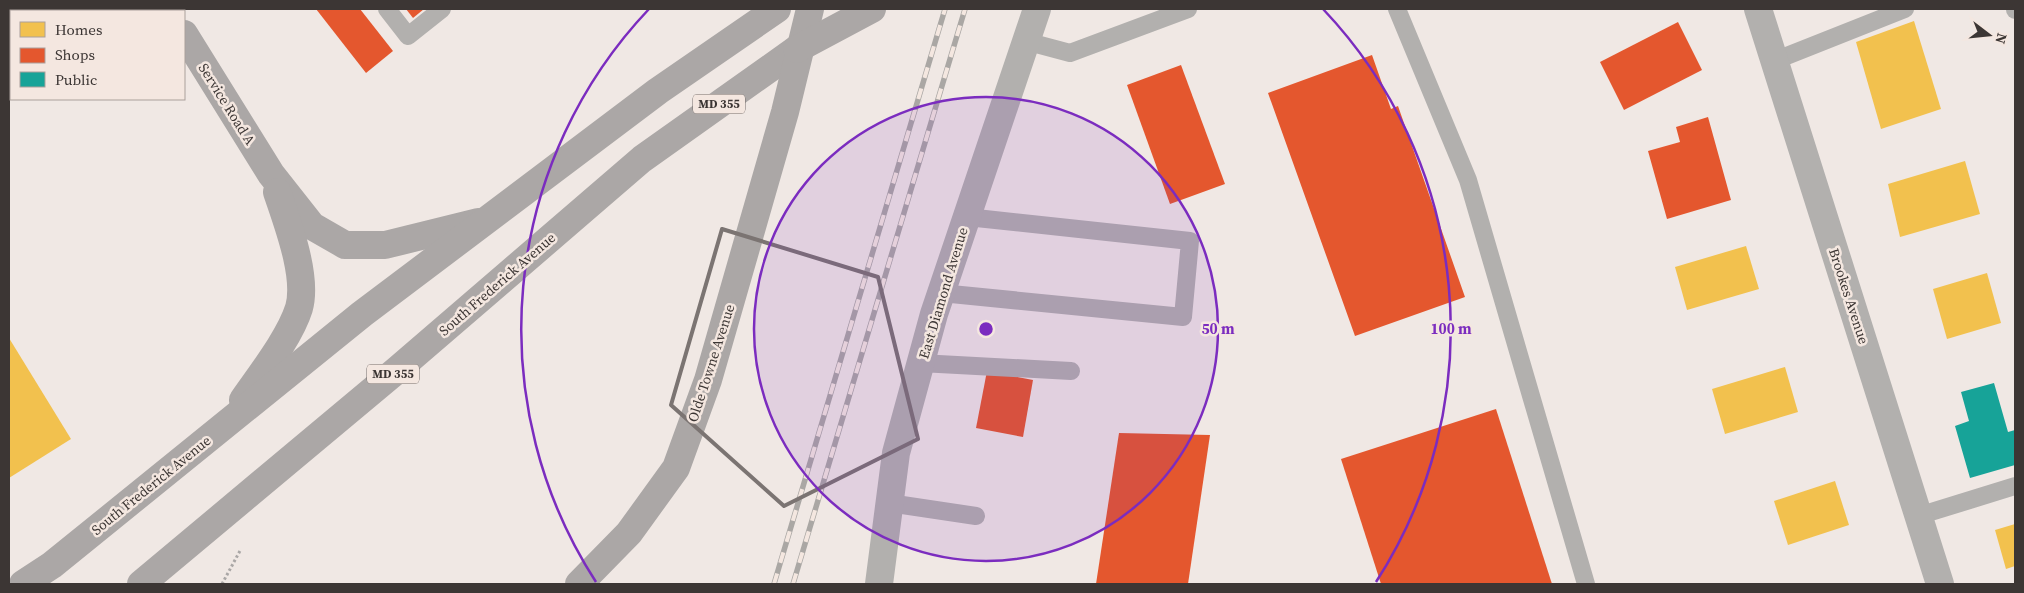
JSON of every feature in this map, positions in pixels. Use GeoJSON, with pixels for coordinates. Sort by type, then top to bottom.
{"type":"FeatureCollection","features":[{"type":"Feature","properties":{"kind":"main road","name":"South Frederick Avenue"},"geometry":{"type":"LineString","coordinates":[[23,584],[52,565],[362,314],[658,92],[777,9]]}},
{"type":"Feature","properties":{"kind":"main road","name":"Olde Towne Avenue"},"geometry":{"type":"LineString","coordinates":[[579,584],[628,533],[676,468],[708,380],[785,112],[810,9]]}},
{"type":"Feature","properties":{"kind":"main road","name":"South Frederick Avenue"},"geometry":{"type":"LineString","coordinates":[[141,584],[397,370],[642,159],[797,49],[872,9]]}},
{"type":"Feature","properties":{"kind":"main road","name":"Service Road A"},"geometry":{"type":"LineString","coordinates":[[185,36],[271,174]]}},
{"type":"Feature","properties":{"kind":"main road"},"geometry":{"type":"LineString","coordinates":[[271,174],[312,226],[345,245],[385,245],[489,219]]}},
{"type":"Feature","properties":{"kind":"main road"},"geometry":{"type":"LineString","coordinates":[[227,424],[282,343],[299,307],[301,286],[294,242],[271,174]]}},
{"type":"Feature","properties":{"kind":"street","name":"East Diamond Avenue"},"geometry":{"type":"LineString","coordinates":[[878,584],[896,454],[920,363],[966,217],[1037,9]]}},
{"type":"Feature","properties":{"kind":"street","name":"Brookes Avenue"},"geometry":{"type":"LineString","coordinates":[[1758,9],[1940,584]]}},
{"type":"Feature","properties":{"kind":"lane"},"geometry":{"type":"LineString","coordinates":[[387,9],[408,36],[442,9]]}},
{"type":"Feature","properties":{"kind":"lane"},"geometry":{"type":"LineString","coordinates":[[1026,41],[1070,53],[1188,9]]}},
{"type":"Feature","properties":{"kind":"lane"},"geometry":{"type":"LineString","coordinates":[[1397,9],[1468,180],[1586,584]]}},
{"type":"Feature","properties":{"kind":"lane"},"geometry":{"type":"LineString","coordinates":[[1774,61],[1905,9]]}},
{"type":"Feature","properties":{"kind":"lane"},"geometry":{"type":"LineString","coordinates":[[941,293],[1183,317],[1190,241],[966,217]]}},
{"type":"Feature","properties":{"kind":"lane"},"geometry":{"type":"LineString","coordinates":[[920,363],[1071,371]]}},
{"type":"Feature","properties":{"kind":"lane"},"geometry":{"type":"LineString","coordinates":[[1918,516],[2015,486]]}},
{"type":"Feature","properties":{"kind":"lane"},"geometry":{"type":"LineString","coordinates":[[889,503],[976,516]]}},
{"type":"Feature","properties":{"kind":"path"},"geometry":{"type":"LineString","coordinates":[[222,584],[241,549]]}},
{"type":"Feature","properties":{"kind":"highlighted area"},"geometry":{"type":"Polygon","coordinates":[[[722,229],[878,277],[918,439],[784,506],[671,405],[722,229]]]}},
{"type":"Feature","properties":{"kind":"building: Homes"},"geometry":{"type":"Polygon","coordinates":[[[1914,21],[1941,109],[1881,129],[1856,42],[1914,21]]]}},
{"type":"Feature","properties":{"kind":"building: Homes"},"geometry":{"type":"Polygon","coordinates":[[[9,54],[10,84],[9,84],[9,54]]]}},
{"type":"Feature","properties":{"kind":"building: Homes"},"geometry":{"type":"Polygon","coordinates":[[[1965,161],[1980,214],[1900,237],[1888,184],[1965,161]]]}},
{"type":"Feature","properties":{"kind":"building: Homes"},"geometry":{"type":"Polygon","coordinates":[[[1746,246],[1759,289],[1687,310],[1675,267],[1746,246]]]}},
{"type":"Feature","properties":{"kind":"building: Homes"},"geometry":{"type":"Polygon","coordinates":[[[1987,273],[2001,323],[1947,339],[1933,289],[1987,273]]]}},
{"type":"Feature","properties":{"kind":"building: Homes"},"geometry":{"type":"Polygon","coordinates":[[[9,338],[71,439],[9,478],[9,338]]]}},
{"type":"Feature","properties":{"kind":"building: Homes"},"geometry":{"type":"Polygon","coordinates":[[[1785,367],[1798,412],[1725,434],[1712,389],[1785,367]]]}},
{"type":"Feature","properties":{"kind":"building: Homes"},"geometry":{"type":"Polygon","coordinates":[[[1835,481],[1849,525],[1788,545],[1774,501],[1835,481]]]}},
{"type":"Feature","properties":{"kind":"building: Homes"},"geometry":{"type":"Polygon","coordinates":[[[2015,524],[2015,566],[2006,569],[1995,530],[2015,524]]]}},
{"type":"Feature","properties":{"kind":"building: Shops"},"geometry":{"type":"Polygon","coordinates":[[[316,9],[360,9],[393,51],[366,73],[316,9]]]}},
{"type":"Feature","properties":{"kind":"building: Shops"},"geometry":{"type":"Polygon","coordinates":[[[406,9],[424,9],[413,18],[406,9]]]}},
{"type":"Feature","properties":{"kind":"building: Shops"},"geometry":{"type":"Polygon","coordinates":[[[1678,22],[1702,70],[1624,110],[1600,62],[1678,22]]]}},
{"type":"Feature","properties":{"kind":"building: Shops"},"geometry":{"type":"Polygon","coordinates":[[[1372,55],[1391,109],[1398,106],[1465,297],[1355,336],[1268,93],[1372,55]]]}},
{"type":"Feature","properties":{"kind":"building: Shops"},"geometry":{"type":"Polygon","coordinates":[[[1181,65],[1225,184],[1170,204],[1127,85],[1181,65]]]}},
{"type":"Feature","properties":{"kind":"building: Shops"},"geometry":{"type":"Polygon","coordinates":[[[1708,117],[1731,200],[1667,219],[1648,151],[1680,142],[1676,127],[1708,117]]]}},
{"type":"Feature","properties":{"kind":"building: Shops"},"geometry":{"type":"Polygon","coordinates":[[[987,371],[1033,380],[1023,437],[976,428],[987,371]]]}},
{"type":"Feature","properties":{"kind":"building: Shops"},"geometry":{"type":"Polygon","coordinates":[[[1496,409],[1552,584],[1381,584],[1341,459],[1496,409]]]}},
{"type":"Feature","properties":{"kind":"building: Shops"},"geometry":{"type":"Polygon","coordinates":[[[1119,433],[1210,435],[1188,584],[1096,584],[1119,433]]]}},
{"type":"Feature","properties":{"kind":"building: Public"},"geometry":{"type":"Polygon","coordinates":[[[1994,383],[2008,432],[2015,430],[2015,465],[1970,478],[1955,426],[1969,421],[1961,392],[1994,383]]]}},
{"type":"Feature","properties":{"kind":"railway"},"geometry":{"type":"LineString","coordinates":[[774,584],[945,9]]}},
{"type":"Feature","properties":{"kind":"railway"},"geometry":{"type":"LineString","coordinates":[[793,584],[965,9]]}}]}
